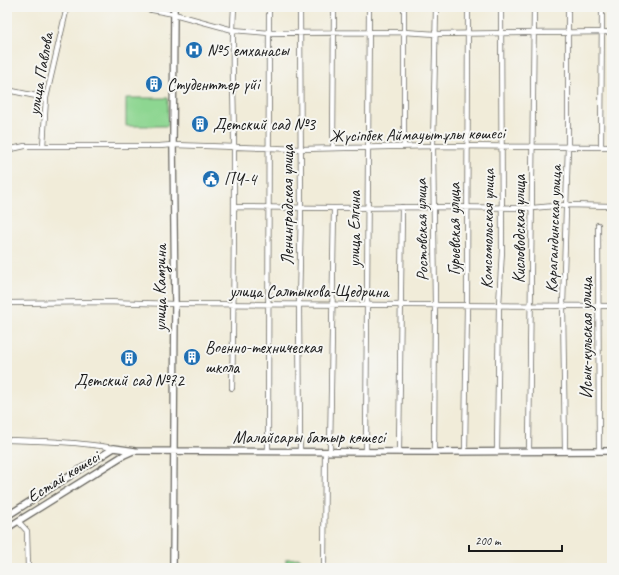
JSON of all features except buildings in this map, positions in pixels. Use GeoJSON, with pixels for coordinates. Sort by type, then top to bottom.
{"type":"FeatureCollection","features":[{"type":"Feature","properties":{"kind":"main road","name":"улица Камзина"},"geometry":{"type":"LineString","coordinates":[[173,568],[175,304],[173,145],[174,7]]}},
{"type":"Feature","properties":{"kind":"main road","name":"Малайсары батыр көшесі"},"geometry":{"type":"LineString","coordinates":[[114,448],[135,451],[612,451]]}},
{"type":"Feature","properties":{"kind":"main road","name":"Естай көшесі"},"geometry":{"type":"LineString","coordinates":[[7,516],[114,448]]}},
{"type":"Feature","properties":{"kind":"main road","name":"Естай көшесі"},"geometry":{"type":"LineString","coordinates":[[7,528],[124,455],[135,451]]}},
{"type":"Feature","properties":{"kind":"street","name":"улица Павлова"},"geometry":{"type":"LineString","coordinates":[[43,146],[46,98],[67,7]]}},
{"type":"Feature","properties":{"kind":"street"},"geometry":{"type":"LineString","coordinates":[[136,7],[174,14],[233,30],[269,32],[404,32],[436,34],[612,32]]}},
{"type":"Feature","properties":{"kind":"street"},"geometry":{"type":"LineString","coordinates":[[232,388],[234,304],[234,7]]}},
{"type":"Feature","properties":{"kind":"street"},"geometry":{"type":"LineString","coordinates":[[268,451],[270,7]]}},
{"type":"Feature","properties":{"kind":"street","name":"Ленинградская улица"},"geometry":{"type":"LineString","coordinates":[[300,7],[300,451]]}},
{"type":"Feature","properties":{"kind":"street"},"geometry":{"type":"LineString","coordinates":[[333,148],[334,7]]}},
{"type":"Feature","properties":{"kind":"street","name":"улица Елгина"},"geometry":{"type":"LineString","coordinates":[[366,452],[368,7]]}},
{"type":"Feature","properties":{"kind":"street"},"geometry":{"type":"LineString","coordinates":[[404,7],[404,147]]}},
{"type":"Feature","properties":{"kind":"street","name":"Ростовская улица"},"geometry":{"type":"LineString","coordinates":[[434,452],[435,305],[433,146],[436,7]]}},
{"type":"Feature","properties":{"kind":"street","name":"Гурьевская улица"},"geometry":{"type":"LineString","coordinates":[[465,451],[468,7]]}},
{"type":"Feature","properties":{"kind":"street","name":"Комсомольская улица"},"geometry":{"type":"LineString","coordinates":[[497,452],[499,305],[502,250],[501,7]]}},
{"type":"Feature","properties":{"kind":"street","name":"Кисловодская улица"},"geometry":{"type":"LineString","coordinates":[[529,451],[534,7]]}},
{"type":"Feature","properties":{"kind":"street","name":"Карагандинская улица"},"geometry":{"type":"LineString","coordinates":[[565,451],[564,306],[568,146],[568,7]]}},
{"type":"Feature","properties":{"kind":"street"},"geometry":{"type":"LineString","coordinates":[[602,7],[602,146]]}},
{"type":"Feature","properties":{"kind":"street"},"geometry":{"type":"LineString","coordinates":[[7,90],[46,98]]}},
{"type":"Feature","properties":{"kind":"street","name":"Жүсіпбек Аймауытұлы көшесі"},"geometry":{"type":"LineString","coordinates":[[7,150],[25,146],[173,145],[269,148],[368,148],[433,146],[612,147]]}},
{"type":"Feature","properties":{"kind":"street"},"geometry":{"type":"LineString","coordinates":[[234,207],[532,208],[566,205],[612,206]]}},
{"type":"Feature","properties":{"kind":"street"},"geometry":{"type":"LineString","coordinates":[[399,452],[402,207]]}},
{"type":"Feature","properties":{"kind":"street"},"geometry":{"type":"LineString","coordinates":[[324,568],[334,208]]}},
{"type":"Feature","properties":{"kind":"street","name":"Исык-кульская улица"},"geometry":{"type":"LineString","coordinates":[[598,225],[599,451]]}},
{"type":"Feature","properties":{"kind":"street","name":"улица Салтыкова-Щедрина"},"geometry":{"type":"LineString","coordinates":[[7,303],[104,302],[299,305],[402,304],[612,306]]}},
{"type":"Feature","properties":{"kind":"street","name":"Малайсары батыр көшесі"},"geometry":{"type":"LineString","coordinates":[[7,440],[92,444],[114,448]]}},
{"type":"Feature","properties":{"kind":"street"},"geometry":{"type":"LineString","coordinates":[[18,521],[27,531],[28,568]]}},
{"type":"Feature","properties":{"kind":"green space"},"geometry":{"type":"Polygon","coordinates":[[[126,98],[168,98],[168,126],[126,126],[126,98]]]}},
{"type":"Feature","properties":{"kind":"green space"},"geometry":{"type":"Polygon","coordinates":[[[300,558],[300,568],[286,568],[286,559],[300,558]]]}},
{"type":"Feature","properties":{"kind":"place","name":"№5 емханасы"},"geometry":{"type":"Point","coordinates":[194,50]}},
{"type":"Feature","properties":{"kind":"place","name":"Студенттер үйі"},"geometry":{"type":"Point","coordinates":[154,84]}},
{"type":"Feature","properties":{"kind":"place","name":"Детский сад №3"},"geometry":{"type":"Point","coordinates":[200,124]}},
{"type":"Feature","properties":{"kind":"place","name":"ПЧ-4"},"geometry":{"type":"Point","coordinates":[211,179]}},
{"type":"Feature","properties":{"kind":"place","name":"Военно-техническая школа"},"geometry":{"type":"Point","coordinates":[192,357]}},
{"type":"Feature","properties":{"kind":"place","name":"Детский сад №72"},"geometry":{"type":"Point","coordinates":[129,358]}}]}
